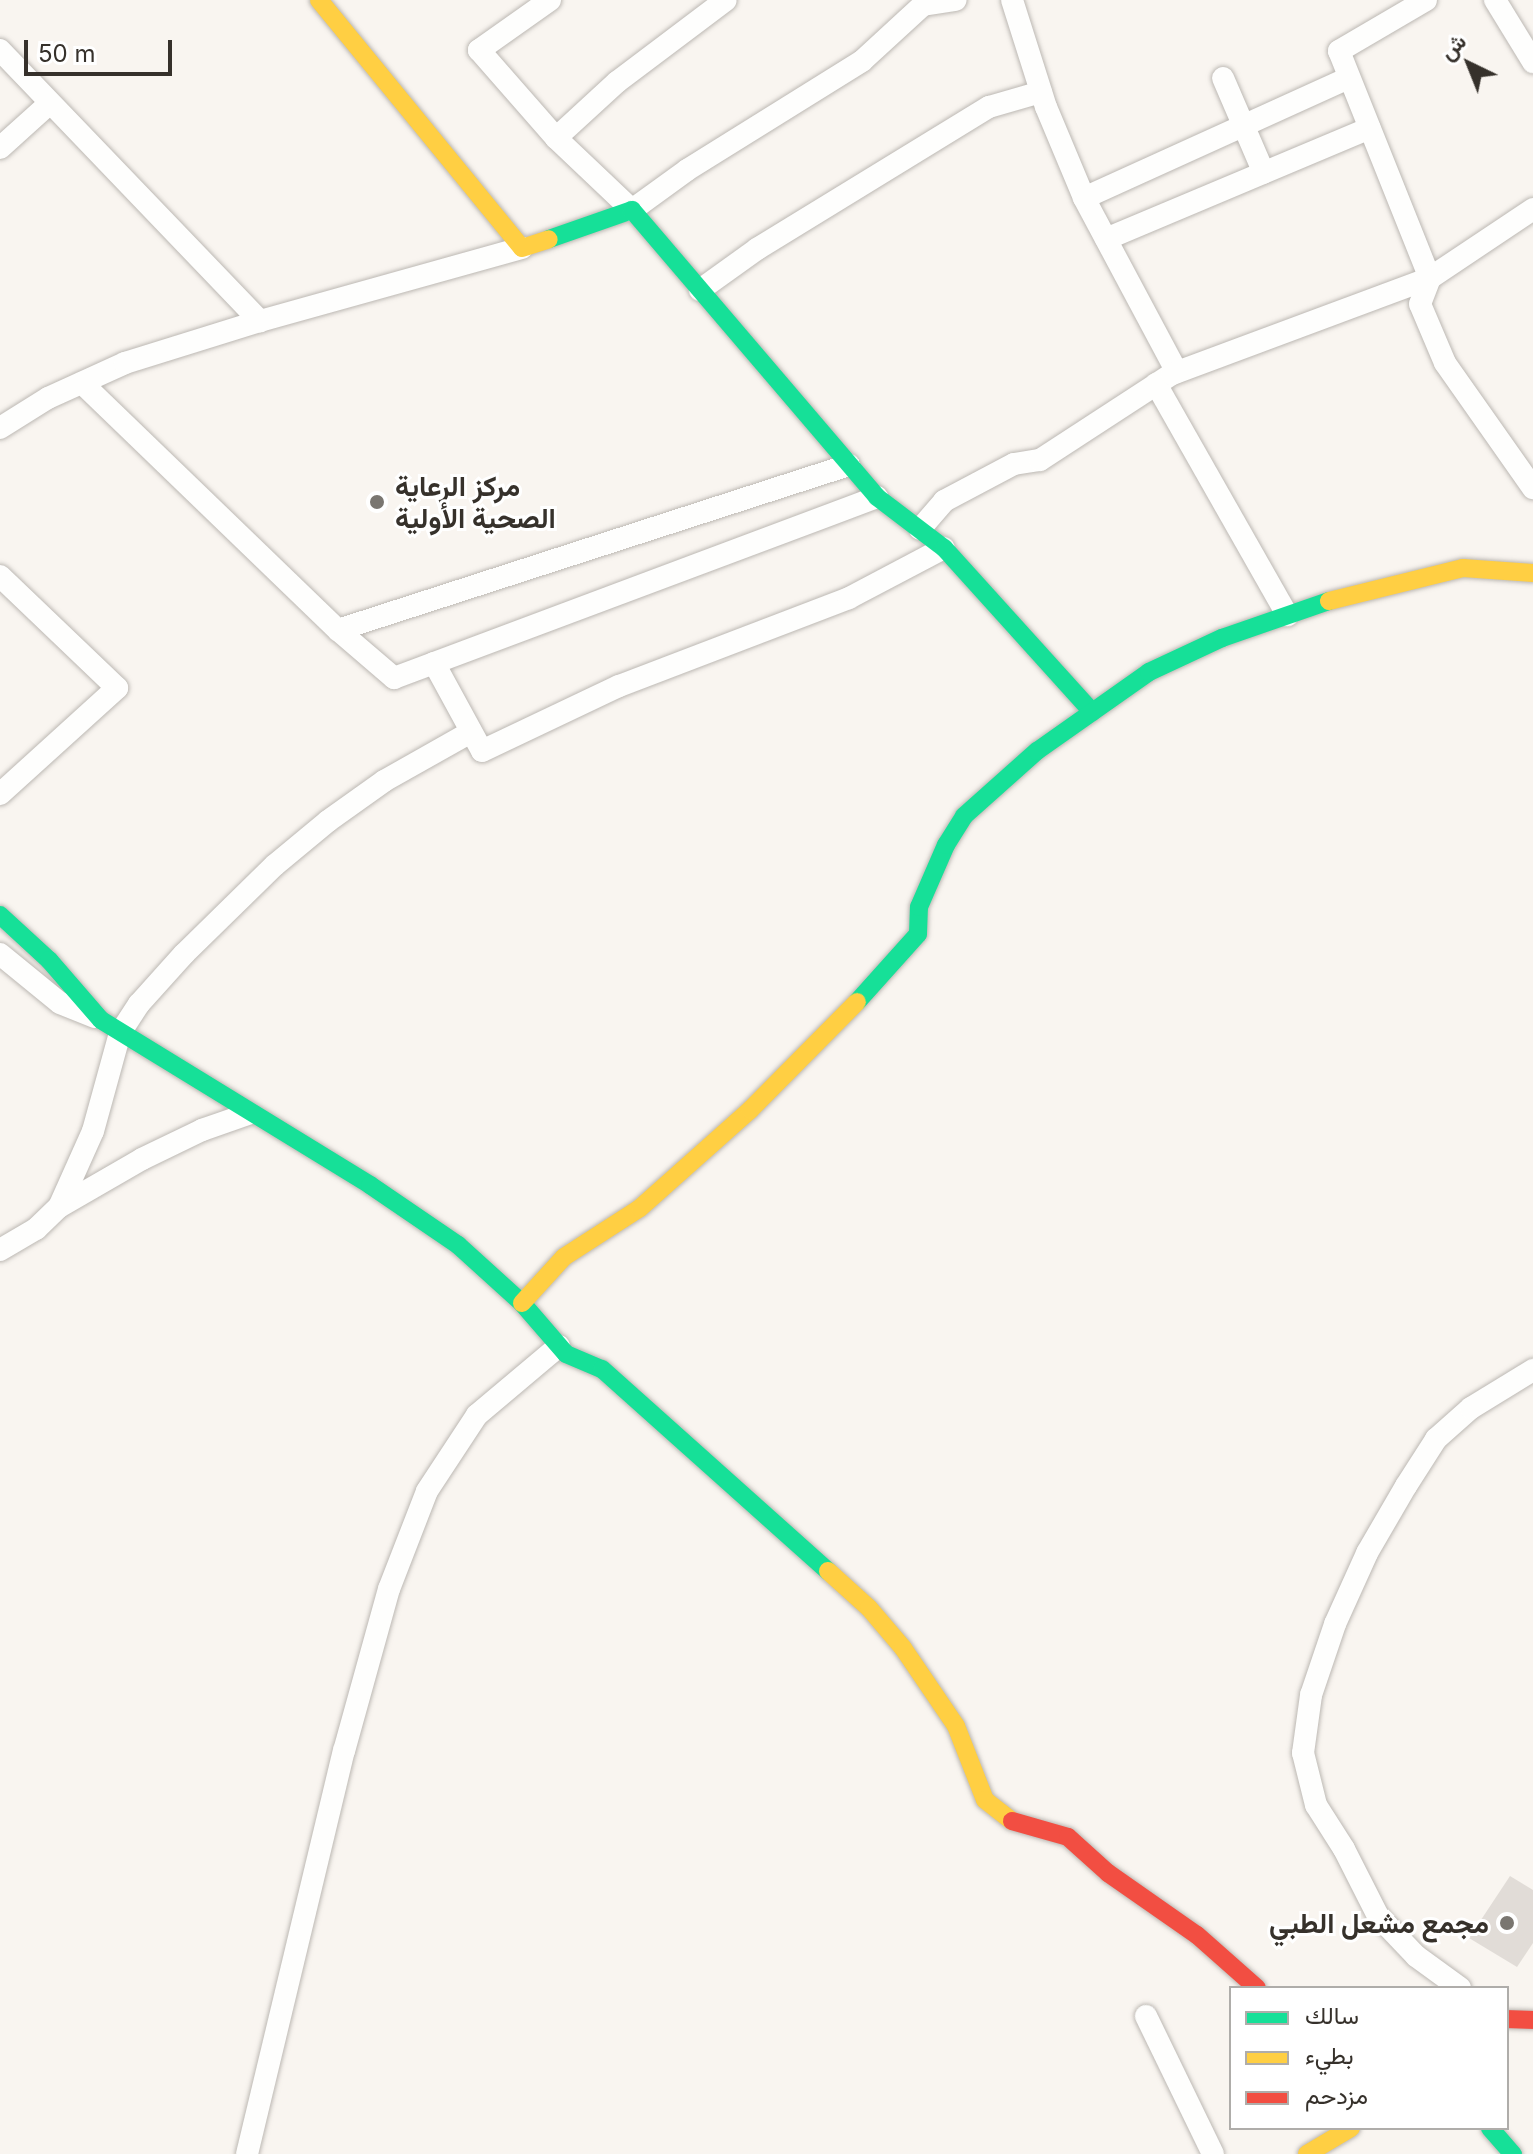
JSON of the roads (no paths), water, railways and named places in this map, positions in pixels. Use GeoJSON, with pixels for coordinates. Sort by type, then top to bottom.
{"type":"FeatureCollection","features":[{"type":"Feature","properties":{"kind":"street"},"geometry":{"type":"LineString","coordinates":[[319,0],[522,248]]}},
{"type":"Feature","properties":{"kind":"street"},"geometry":{"type":"LineString","coordinates":[[550,0],[479,50],[556,138],[632,210],[877,497],[944,548],[1092,712]]}},
{"type":"Feature","properties":{"kind":"street"},"geometry":{"type":"LineString","coordinates":[[556,138],[617,82],[726,0]]}},
{"type":"Feature","properties":{"kind":"street"},"geometry":{"type":"LineString","coordinates":[[0,428],[125,363],[260,321],[522,248],[632,210],[687,170],[862,61],[923,5],[956,0]]}},
{"type":"Feature","properties":{"kind":"street"},"geometry":{"type":"LineString","coordinates":[[1012,0],[1041,92],[1084,198],[1177,372]]}},
{"type":"Feature","properties":{"kind":"street"},"geometry":{"type":"LineString","coordinates":[[1426,0],[1339,51],[1430,278],[1420,304],[1445,363],[1533,488]]}},
{"type":"Feature","properties":{"kind":"street"},"geometry":{"type":"LineString","coordinates":[[1495,0],[1533,62]]}},
{"type":"Feature","properties":{"kind":"street"},"geometry":{"type":"LineString","coordinates":[[0,50],[260,321]]}},
{"type":"Feature","properties":{"kind":"street"},"geometry":{"type":"LineString","coordinates":[[1223,78],[1264,173]]}},
{"type":"Feature","properties":{"kind":"street"},"geometry":{"type":"LineString","coordinates":[[1084,198],[1349,78]]}},
{"type":"Feature","properties":{"kind":"street"},"geometry":{"type":"LineString","coordinates":[[700,290],[757,249],[989,107],[1041,92]]}},
{"type":"Feature","properties":{"kind":"street"},"geometry":{"type":"LineString","coordinates":[[0,148],[50,103]]}},
{"type":"Feature","properties":{"kind":"street"},"geometry":{"type":"LineString","coordinates":[[1106,239],[1370,128]]}},
{"type":"Feature","properties":{"kind":"street"},"geometry":{"type":"LineString","coordinates":[[920,529],[944,501],[1014,464],[1040,460],[1177,372],[1430,278],[1533,209]]}},
{"type":"Feature","properties":{"kind":"street"},"geometry":{"type":"LineString","coordinates":[[82,383],[338,630],[394,678],[877,497]]}},
{"type":"Feature","properties":{"kind":"street"},"geometry":{"type":"LineString","coordinates":[[1156,384],[1287,615]]}},
{"type":"Feature","properties":{"kind":"street"},"geometry":{"type":"LineString","coordinates":[[338,630],[849,465]]}},
{"type":"Feature","properties":{"kind":"street"},"geometry":{"type":"LineString","coordinates":[[434,663],[482,751],[619,686],[849,598],[944,548]]}},
{"type":"Feature","properties":{"kind":"street"},"geometry":{"type":"LineString","coordinates":[[522,1303],[564,1257],[640,1208],[750,1110],[897,961],[918,934],[919,907],[946,845],[964,816],[1037,751],[1149,672],[1222,638],[1340,597],[1463,568],[1533,573]]}},
{"type":"Feature","properties":{"kind":"street"},"geometry":{"type":"LineString","coordinates":[[0,576],[117,688],[0,794]]}},
{"type":"Feature","properties":{"kind":"street"},"geometry":{"type":"LineString","coordinates":[[59,1207],[93,1131],[120,1033],[139,1004],[184,954],[275,865],[328,821],[384,781],[471,732]]}},
{"type":"Feature","properties":{"kind":"street"},"geometry":{"type":"LineString","coordinates":[[0,915],[49,960],[101,1020]]}},
{"type":"Feature","properties":{"kind":"street"},"geometry":{"type":"LineString","coordinates":[[0,954],[60,1003],[101,1020],[248,1114],[403,1207],[458,1245],[522,1303],[566,1354],[602,1369],[869,1608],[903,1648],[956,1726],[985,1800],[1014,1823],[1068,1837],[1108,1873],[1197,1935],[1255,1986]]}},
{"type":"Feature","properties":{"kind":"street"},"geometry":{"type":"LineString","coordinates":[[0,1250],[36,1229],[59,1207],[142,1159],[202,1130],[248,1114]]}},
{"type":"Feature","properties":{"kind":"street"},"geometry":{"type":"LineString","coordinates":[[247,2154],[344,1751],[389,1589],[427,1491],[477,1415],[559,1346]]}},
{"type":"Feature","properties":{"kind":"street"},"geometry":{"type":"LineString","coordinates":[[1457,1986],[1416,1956],[1378,1916],[1344,1849],[1316,1805],[1303,1753],[1311,1695],[1335,1624],[1367,1553],[1406,1486],[1436,1439],[1471,1408],[1533,1370]]}},
{"type":"Feature","properties":{"kind":"street"},"geometry":{"type":"LineString","coordinates":[[1146,2016],[1213,2154]]}},
{"type":"Feature","properties":{"kind":"street"},"geometry":{"type":"LineString","coordinates":[[1509,2019],[1533,2020]]}},
{"type":"Feature","properties":{"kind":"street"},"geometry":{"type":"LineString","coordinates":[[1307,2154],[1348,2130]]}},
{"type":"Feature","properties":{"kind":"street"},"geometry":{"type":"LineString","coordinates":[[1492,2130],[1513,2154]]}},
{"type":"Feature","properties":{"kind":"place","name":"مركز الرعاية الصحية الأولية"},"geometry":{"type":"Point","coordinates":[377,502]}},
{"type":"Feature","properties":{"kind":"place","name":"مجمع مشعل الطبي"},"geometry":{"type":"Point","coordinates":[1507,1923]}}]}
